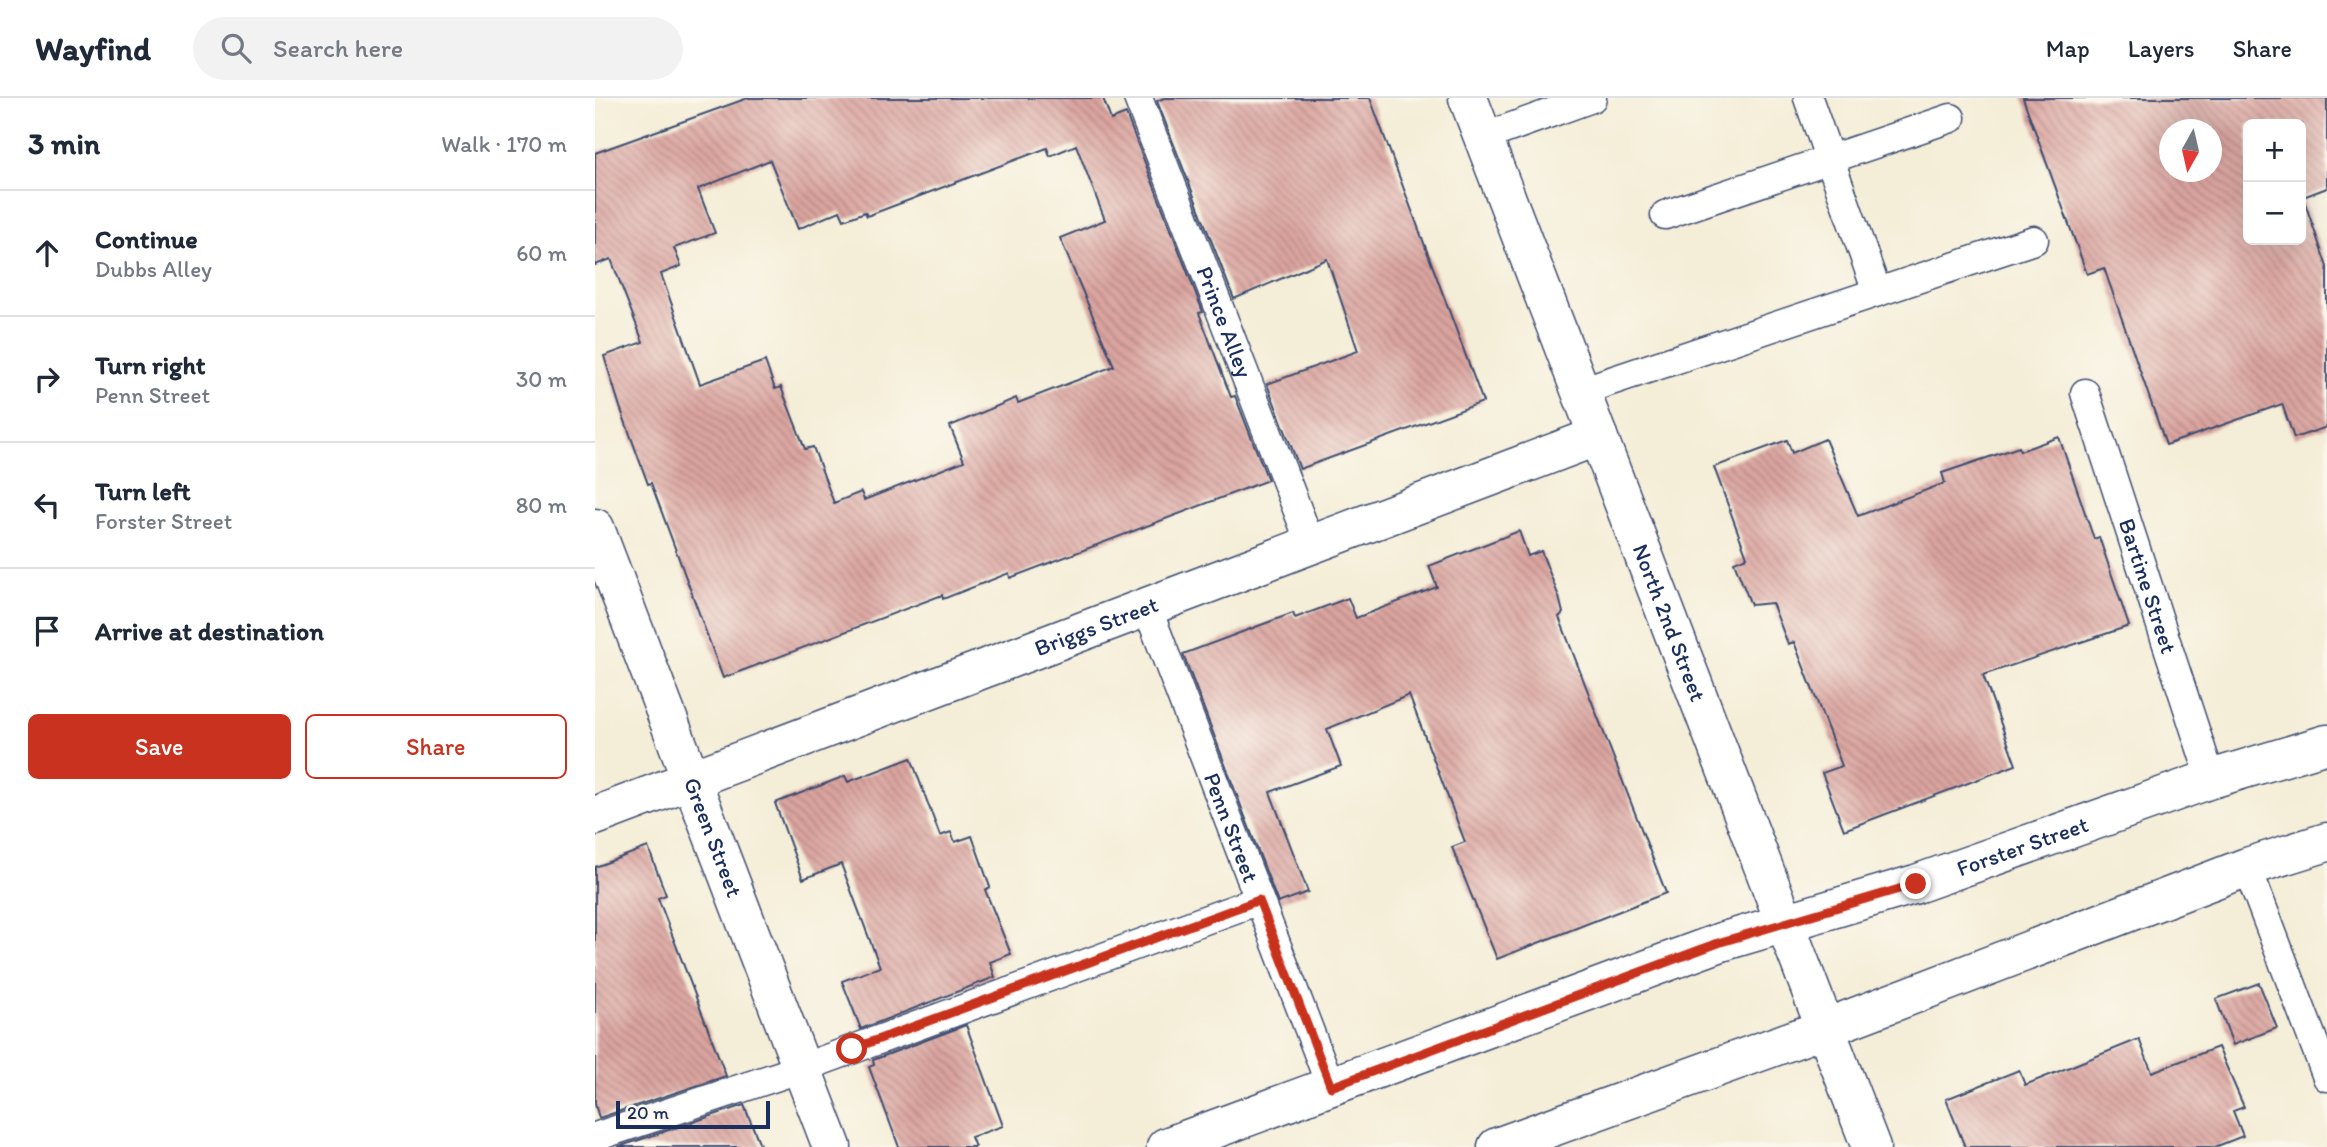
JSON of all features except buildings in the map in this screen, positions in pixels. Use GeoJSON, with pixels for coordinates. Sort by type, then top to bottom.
{"type":"FeatureCollection","features":[{"type":"Feature","properties":{"kind":"main road","name":"North 2nd Street"},"geometry":{"type":"LineString","coordinates":[[1468,98],[1871,1147]]}},
{"type":"Feature","properties":{"kind":"main road","name":"Briggs Street"},"geometry":{"type":"LineString","coordinates":[[595,816],[1598,436]]}},
{"type":"Feature","properties":{"kind":"main road","name":"Green Street"},"geometry":{"type":"LineString","coordinates":[[595,528],[832,1147]]}},
{"type":"Feature","properties":{"kind":"main road","name":"Forster Street"},"geometry":{"type":"LineString","coordinates":[[1166,1147],[1721,942],[1916,884],[2211,779],[2327,744]]}},
{"type":"Feature","properties":{"kind":"main road"},"geometry":{"type":"LineString","coordinates":[[1497,1147],[1826,1028],[2247,867],[2327,842]]}},
{"type":"Feature","properties":{"kind":"lane","name":"Prince Alley"},"geometry":{"type":"LineString","coordinates":[[1138,98],[1311,545]]}},
{"type":"Feature","properties":{"kind":"lane"},"geometry":{"type":"LineString","coordinates":[[1484,137],[1592,98]]}},
{"type":"Feature","properties":{"kind":"lane"},"geometry":{"type":"LineString","coordinates":[[1808,98],[1878,292]]}},
{"type":"Feature","properties":{"kind":"lane"},"geometry":{"type":"LineString","coordinates":[[1665,215],[1829,157],[1951,118]]}},
{"type":"Feature","properties":{"kind":"lane"},"geometry":{"type":"LineString","coordinates":[[1581,391],[2034,240]]}},
{"type":"Feature","properties":{"kind":"lane","name":"Bartine Street"},"geometry":{"type":"LineString","coordinates":[[2085,393],[2211,779]]}},
{"type":"Feature","properties":{"kind":"lane","name":"Penn Street"},"geometry":{"type":"LineString","coordinates":[[1147,607],[1331,1087]]}},
{"type":"Feature","properties":{"kind":"lane"},"geometry":{"type":"LineString","coordinates":[[2247,867],[2327,1077]]}},
{"type":"Feature","properties":{"kind":"lane"},"geometry":{"type":"LineString","coordinates":[[595,1137],[802,1068],[1259,900]]}},
{"type":"Feature","properties":{"kind":"route"},"geometry":{"type":"LineString","coordinates":[[852,1049],[1259,900],[1331,1087],[1721,942],[1916,884]]}}]}
